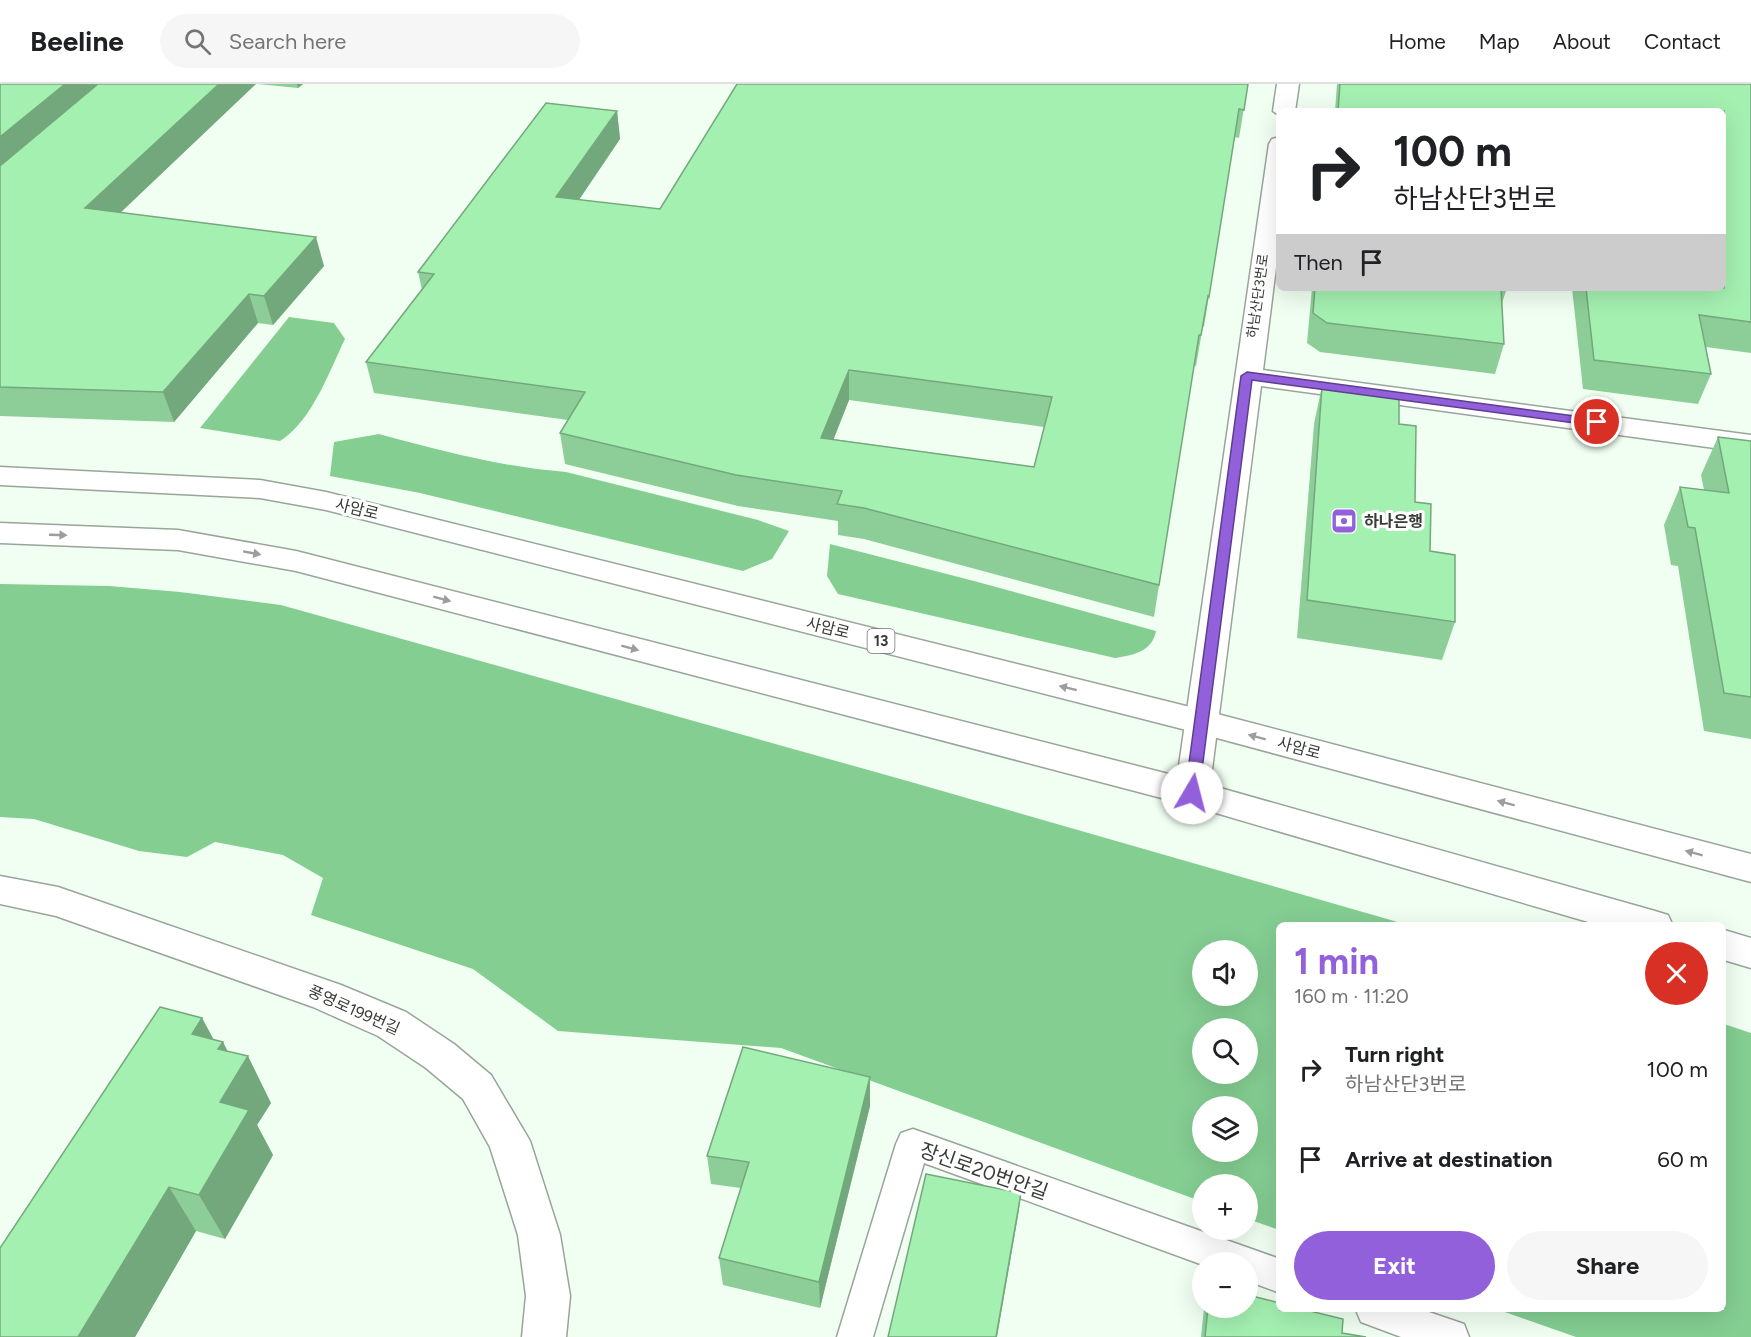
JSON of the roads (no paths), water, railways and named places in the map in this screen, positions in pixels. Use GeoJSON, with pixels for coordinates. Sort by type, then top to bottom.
{"type":"FeatureCollection","features":[{"type":"Feature","properties":{"kind":"main road"},"geometry":{"type":"LineString","coordinates":[[1284,108],[1288,84]]}},
{"type":"Feature","properties":{"kind":"main road","name":"하남산단3번로"},"geometry":{"type":"LineString","coordinates":[[1192,793],[1276,172]]}},
{"type":"Feature","properties":{"kind":"main road"},"geometry":{"type":"LineString","coordinates":[[1247,376],[1751,444]]}},
{"type":"Feature","properties":{"kind":"main road","name":"사암로"},"geometry":{"type":"LineString","coordinates":[[0,476],[260,489],[326,501],[1202,722],[1751,868]]}},
{"type":"Feature","properties":{"kind":"main road"},"geometry":{"type":"LineString","coordinates":[[0,532],[177,540],[296,561],[1192,793],[1641,922]]}},
{"type":"Feature","properties":{"kind":"main road","name":"풍영로199번길"},"geometry":{"type":"LineString","coordinates":[[0,890],[58,902],[327,996],[392,1024],[440,1056],[477,1087],[509,1141],[539,1235],[548,1296],[544,1337]]}},
{"type":"Feature","properties":{"kind":"main road"},"geometry":{"type":"LineString","coordinates":[[1726,946],[1751,953]]}},
{"type":"Feature","properties":{"kind":"lane","name":"장신로20번안길"},"geometry":{"type":"LineString","coordinates":[[855,1337],[912,1144],[1213,1252]]}},
{"type":"Feature","properties":{"kind":"lane","name":"장신로20번안길"},"geometry":{"type":"LineString","coordinates":[[1258,1268],[1276,1275]]}},
{"type":"Feature","properties":{"kind":"lane"},"geometry":{"type":"LineString","coordinates":[[1380,1312],[1451,1337]]}},
{"type":"Feature","properties":{"kind":"place","name":"하나은행"},"geometry":{"type":"Point","coordinates":[1344,521]}}]}
